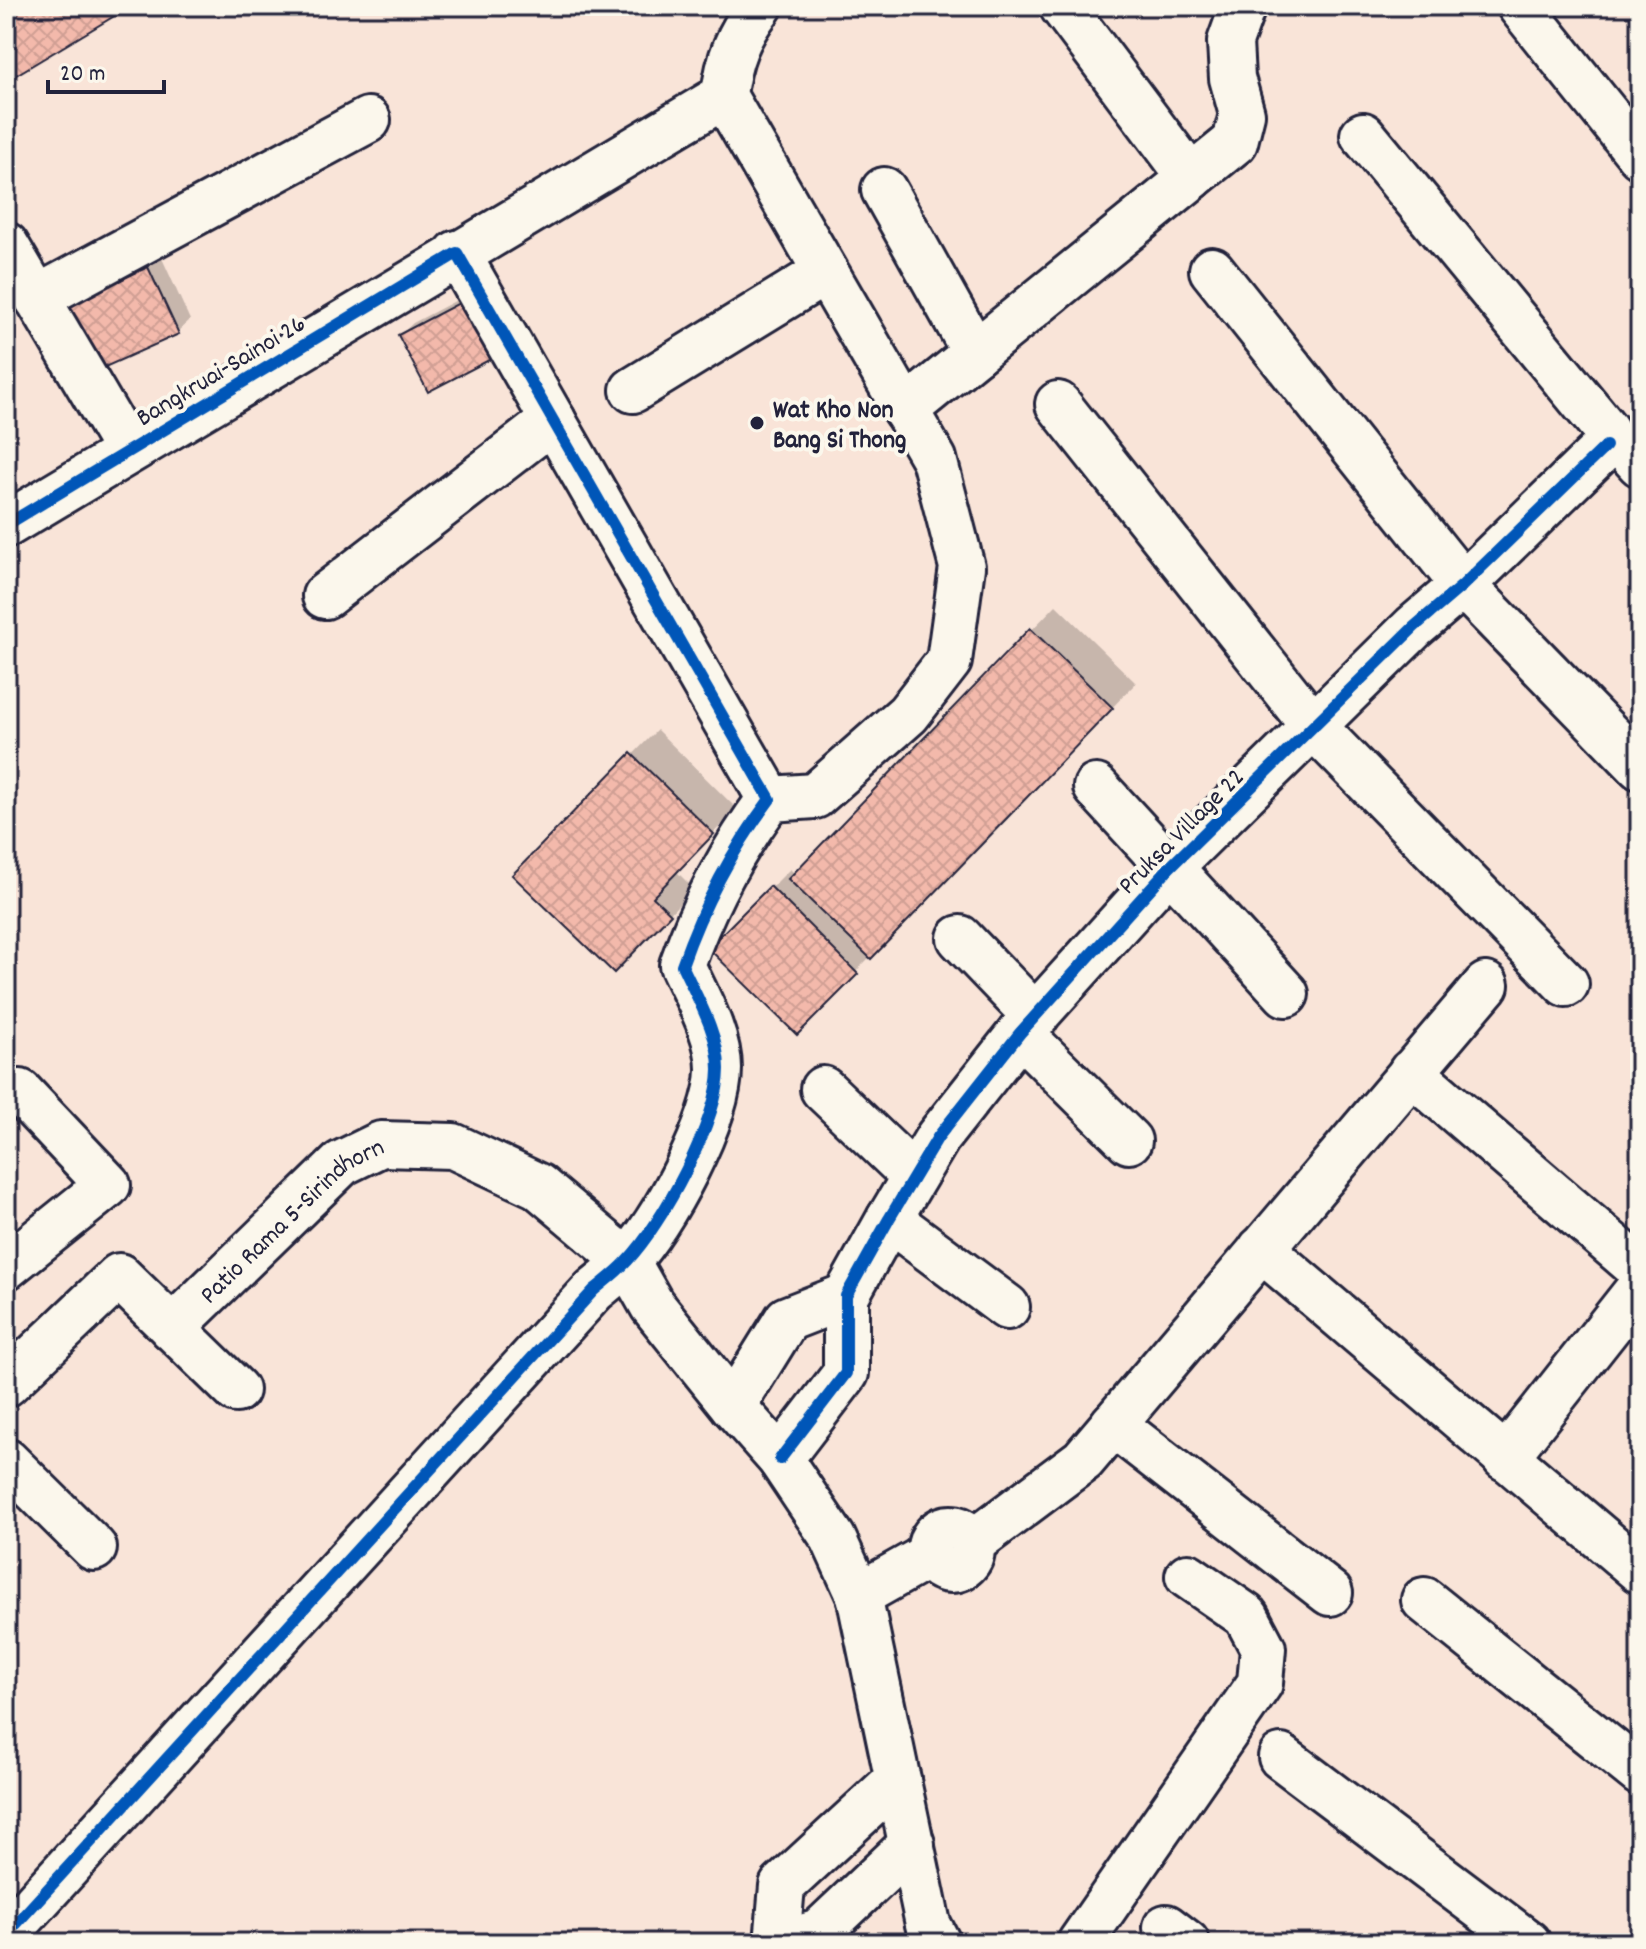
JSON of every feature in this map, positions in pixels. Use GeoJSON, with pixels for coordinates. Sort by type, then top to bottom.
{"type":"FeatureCollection","features":[{"type":"Feature","properties":{"kind":"street"},"geometry":{"type":"LineString","coordinates":[[6,1935],[594,1290],[627,1261],[653,1227],[712,1116],[719,1068],[708,1021],[682,965],[696,925],[738,841],[770,799],[815,796],[908,714],[949,661],[962,567],[934,459],[724,96],[728,65],[738,35],[760,6]]}},
{"type":"Feature","properties":{"kind":"street"},"geometry":{"type":"LineString","coordinates":[[1062,6],[1191,178]]}},
{"type":"Feature","properties":{"kind":"street"},"geometry":{"type":"LineString","coordinates":[[905,410],[1235,142],[1242,114],[1232,78],[1230,42],[1243,6]]}},
{"type":"Feature","properties":{"kind":"street"},"geometry":{"type":"LineString","coordinates":[[1520,6],[1640,156]]}},
{"type":"Feature","properties":{"kind":"street","name":"Bangkruai-Sainoi 26"},"geometry":{"type":"LineString","coordinates":[[6,525],[724,96]]}},
{"type":"Feature","properties":{"kind":"street"},"geometry":{"type":"LineString","coordinates":[[37,298],[368,120]]}},
{"type":"Feature","properties":{"kind":"street"},"geometry":{"type":"LineString","coordinates":[[1363,135],[1625,440]]}},
{"type":"Feature","properties":{"kind":"street"},"geometry":{"type":"LineString","coordinates":[[884,190],[975,353]]}},
{"type":"Feature","properties":{"kind":"street","name":"Bangkruai-Sainoi 26"},"geometry":{"type":"LineString","coordinates":[[7,250],[127,450]]}},
{"type":"Feature","properties":{"kind":"street"},"geometry":{"type":"LineString","coordinates":[[457,253],[770,799]]}},
{"type":"Feature","properties":{"kind":"street"},"geometry":{"type":"LineString","coordinates":[[1212,270],[1463,585],[1640,767]]}},
{"type":"Feature","properties":{"kind":"street"},"geometry":{"type":"LineString","coordinates":[[633,390],[824,273]]}},
{"type":"Feature","properties":{"kind":"street"},"geometry":{"type":"LineString","coordinates":[[1058,404],[1314,727],[1566,984]]}},
{"type":"Feature","properties":{"kind":"street"},"geometry":{"type":"LineString","coordinates":[[325,596],[553,420]]}},
{"type":"Feature","properties":{"kind":"street","name":"Pruksa Village 22"},"geometry":{"type":"LineString","coordinates":[[846,1296],[938,1137],[1028,1025],[1168,869],[1414,627],[1625,440]]}},
{"type":"Feature","properties":{"kind":"street"},"geometry":{"type":"LineString","coordinates":[[1096,787],[1168,869],[1286,994]]}},
{"type":"Feature","properties":{"kind":"street"},"geometry":{"type":"LineString","coordinates":[[960,938],[1028,1025],[1129,1141]]}},
{"type":"Feature","properties":{"kind":"street"},"geometry":{"type":"LineString","coordinates":[[859,1595],[930,1555],[936,1565],[946,1570],[958,1570],[967,1564],[973,1554],[972,1543],[1083,1460],[1486,985]]}},
{"type":"Feature","properties":{"kind":"street"},"geometry":{"type":"LineString","coordinates":[[1411,1072],[1640,1269]]}},
{"type":"Feature","properties":{"kind":"street"},"geometry":{"type":"LineString","coordinates":[[823,1089],[914,1176]]}},
{"type":"Feature","properties":{"kind":"street"},"geometry":{"type":"LineString","coordinates":[[6,1267],[108,1185],[20,1092]]}},
{"type":"Feature","properties":{"kind":"street","name":"Patio Rama 5-Sirindhorn"},"geometry":{"type":"LineString","coordinates":[[172,1328],[342,1163],[381,1144],[453,1146],[538,1186],[627,1261]]}},
{"type":"Feature","properties":{"kind":"street"},"geometry":{"type":"LineString","coordinates":[[889,1219],[1007,1307]]}},
{"type":"Feature","properties":{"kind":"street"},"geometry":{"type":"LineString","coordinates":[[1261,1249],[1640,1571]]}},
{"type":"Feature","properties":{"kind":"street"},"geometry":{"type":"LineString","coordinates":[[627,1261],[652,1305],[780,1459],[833,1538],[859,1595],[928,1924],[938,1943]]}},
{"type":"Feature","properties":{"kind":"street","name":"Patio Rama 5-Sirindhorn"},"geometry":{"type":"LineString","coordinates":[[6,1384],[119,1276],[236,1390]]}},
{"type":"Feature","properties":{"kind":"street"},"geometry":{"type":"LineString","coordinates":[[1505,1458],[1640,1287]]}},
{"type":"Feature","properties":{"kind":"street"},"geometry":{"type":"LineString","coordinates":[[733,1406],[787,1319],[846,1296],[846,1373],[780,1459]]}},
{"type":"Feature","properties":{"kind":"street"},"geometry":{"type":"LineString","coordinates":[[1113,1424],[1330,1593]]}},
{"type":"Feature","properties":{"kind":"street"},"geometry":{"type":"LineString","coordinates":[[6,1461],[94,1548]]}},
{"type":"Feature","properties":{"kind":"street"},"geometry":{"type":"LineString","coordinates":[[1080,1943],[1260,1683],[1263,1648],[1246,1616],[1188,1576]]}},
{"type":"Feature","properties":{"kind":"street"},"geometry":{"type":"LineString","coordinates":[[1424,1600],[1640,1773]]}},
{"type":"Feature","properties":{"kind":"street"},"geometry":{"type":"LineString","coordinates":[[1281,1757],[1528,1943]]}},
{"type":"Feature","properties":{"kind":"street"},"geometry":{"type":"LineString","coordinates":[[777,1943],[782,1886],[898,1779]]}},
{"type":"Feature","properties":{"kind":"street"},"geometry":{"type":"LineString","coordinates":[[784,1943],[819,1932],[912,1844]]}},
{"type":"Feature","properties":{"kind":"building"},"geometry":{"type":"Polygon","coordinates":[[[6,6],[131,6],[6,81],[6,6]]]}},
{"type":"Feature","properties":{"kind":"building"},"geometry":{"type":"Polygon","coordinates":[[[148,267],[179,334],[96,371],[66,305],[148,267]]]}},
{"type":"Feature","properties":{"kind":"building"},"geometry":{"type":"Polygon","coordinates":[[[461,302],[491,359],[428,392],[398,335],[461,302]]]}},
{"type":"Feature","properties":{"kind":"building"},"geometry":{"type":"Polygon","coordinates":[[[1030,628],[1113,708],[871,959],[788,879],[1030,628]]]}},
{"type":"Feature","properties":{"kind":"building"},"geometry":{"type":"Polygon","coordinates":[[[631,753],[714,834],[653,897],[671,914],[614,973],[512,875],[631,753]]]}},
{"type":"Feature","properties":{"kind":"building"},"geometry":{"type":"Polygon","coordinates":[[[770,886],[858,974],[797,1035],[708,948],[770,886]]]}},
{"type":"Feature","properties":{"kind":"cycle path"},"geometry":{"type":"LineString","coordinates":[[6,525],[457,253],[770,799],[720,879],[682,965],[711,1029],[719,1069],[710,1115],[699,1142],[656,1223],[627,1261],[594,1290],[6,1935]]}},
{"type":"Feature","properties":{"kind":"cycle path"},"geometry":{"type":"LineString","coordinates":[[780,1459],[846,1373],[846,1296],[889,1219],[938,1137],[1020,1033],[1168,869],[1414,627],[1463,585],[1606,446]]}},
{"type":"Feature","properties":{"kind":"place","name":"Wat Kho Non Bang Si Thong"},"geometry":{"type":"Point","coordinates":[757,423]}}]}
